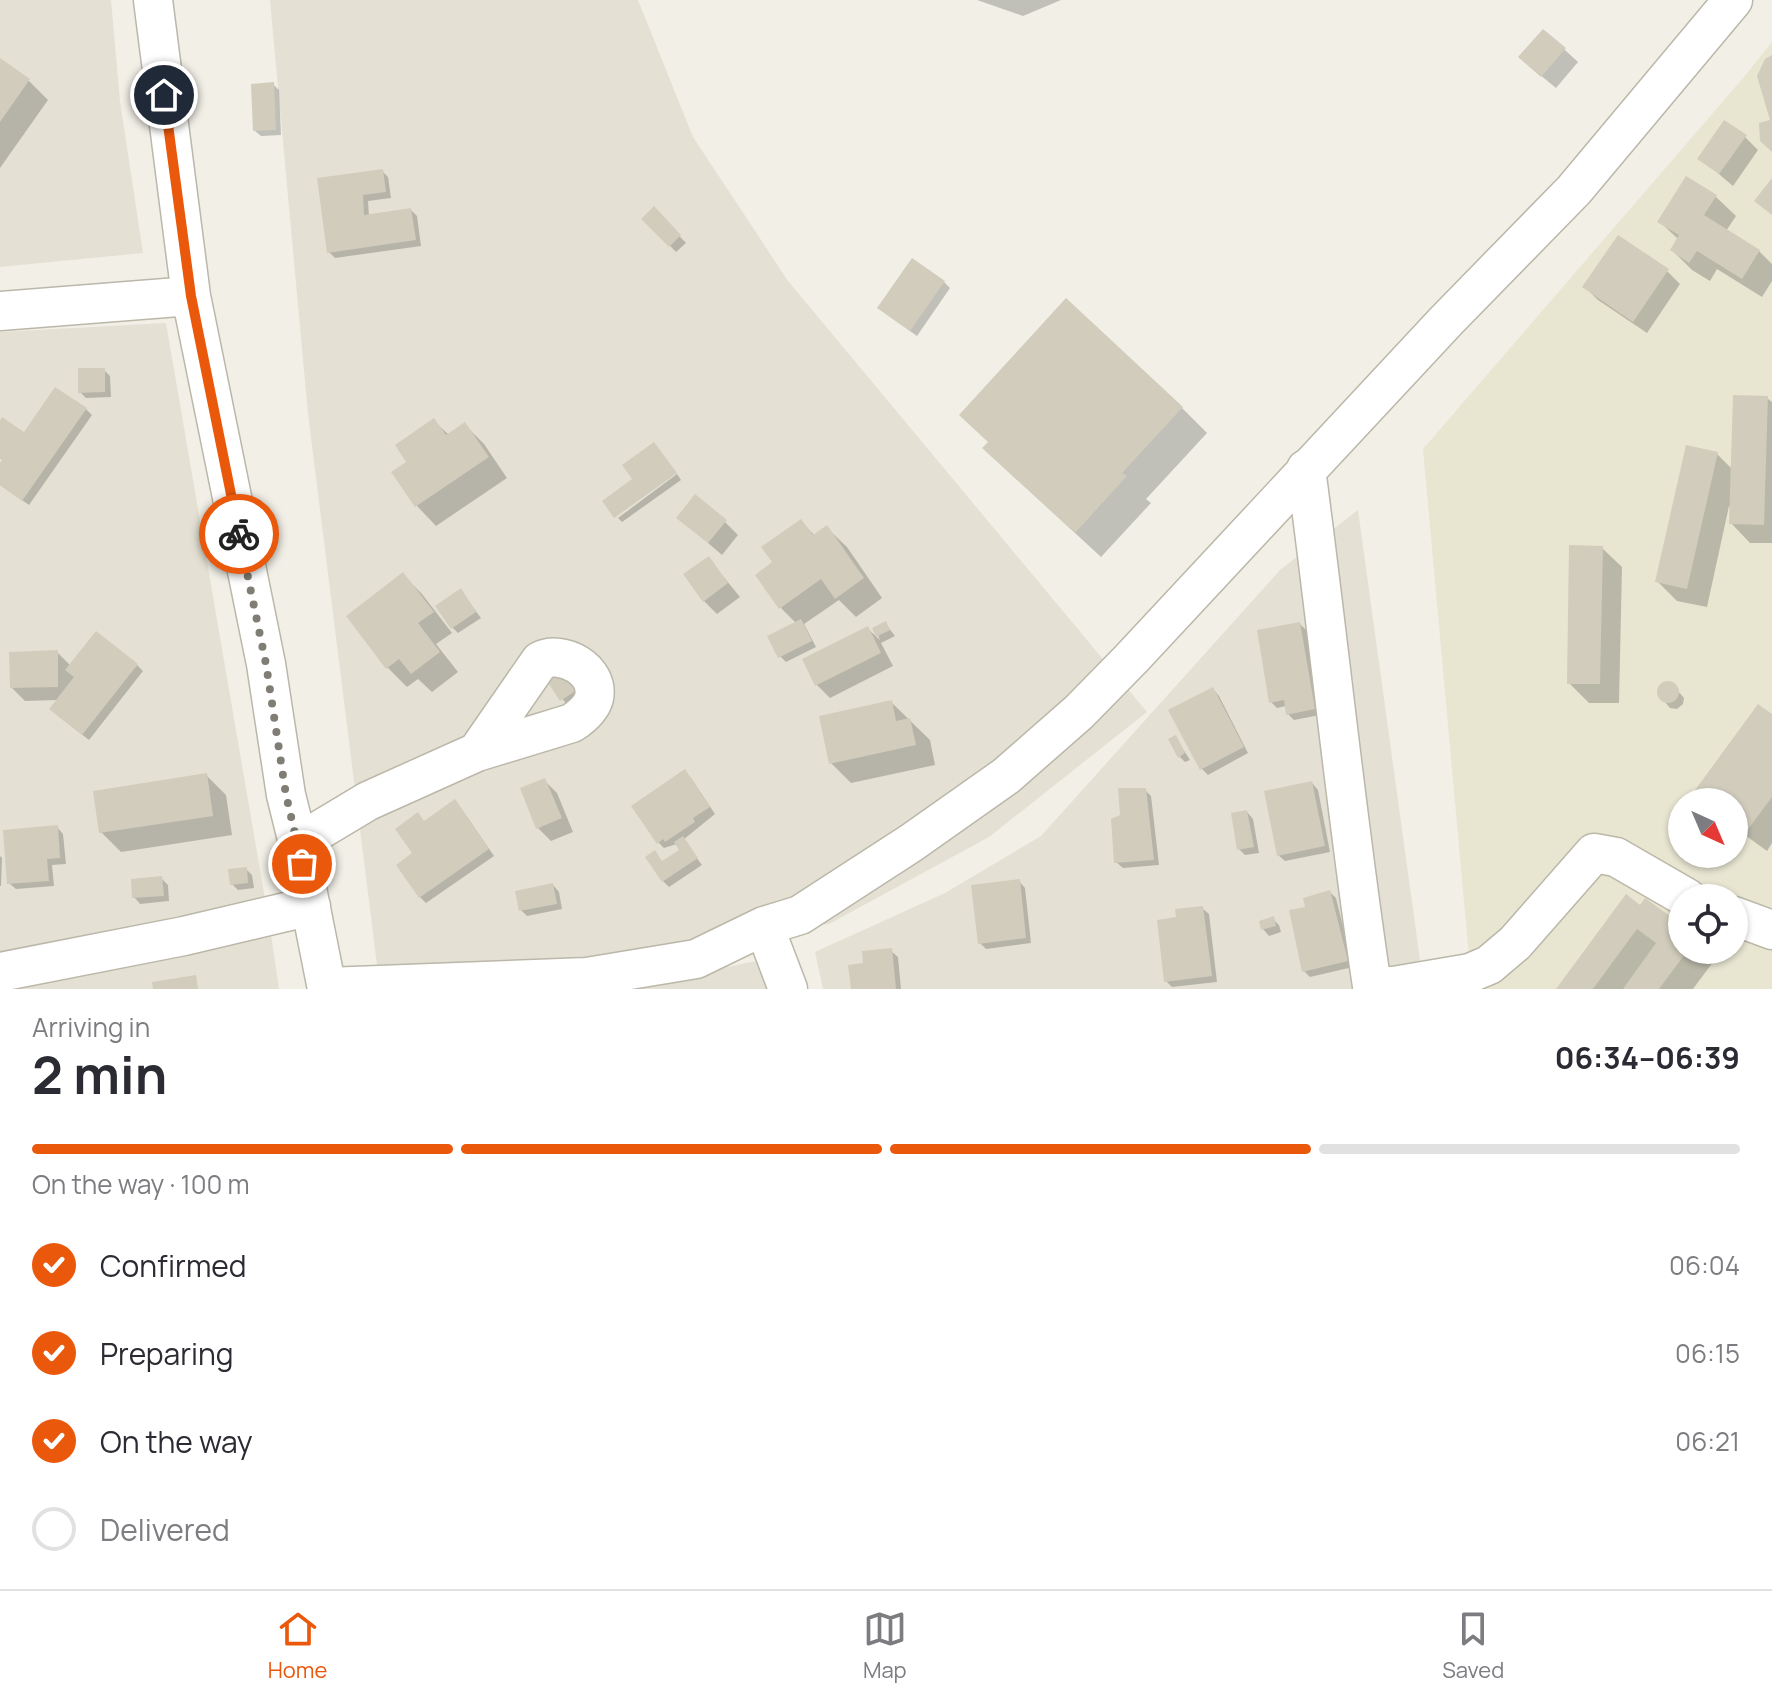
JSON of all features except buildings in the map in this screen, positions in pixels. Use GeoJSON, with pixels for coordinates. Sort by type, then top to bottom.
{"type":"FeatureCollection","features":[{"type":"Feature","properties":{"kind":"street"},"geometry":{"type":"LineString","coordinates":[[153,0],[191,296],[266,664],[286,795],[327,988],[601,976],[696,959],[764,926],[800,915],[911,843],[1006,776],[1079,712],[1131,659],[1306,469],[1574,190],[1733,0]]}},
{"type":"Feature","properties":{"kind":"street"},"geometry":{"type":"LineString","coordinates":[[0,311],[191,296]]}},
{"type":"Feature","properties":{"kind":"street"},"geometry":{"type":"LineString","coordinates":[[1306,469],[1338,716],[1352,858],[1372,986],[1383,988],[1470,973],[1489,965],[1507,951],[1594,853],[1616,857],[1668,887]]}},
{"type":"Feature","properties":{"kind":"street"},"geometry":{"type":"LineString","coordinates":[[298,843],[368,801],[477,752]]}},
{"type":"Feature","properties":{"kind":"street"},"geometry":{"type":"LineString","coordinates":[[0,972],[184,936],[311,906]]}},
{"type":"Feature","properties":{"kind":"street"},"geometry":{"type":"LineString","coordinates":[[1748,921],[1772,930]]}},
{"type":"Feature","properties":{"kind":"street"},"geometry":{"type":"LineString","coordinates":[[764,926],[788,989]]}},
{"type":"Feature","properties":{"kind":"shaded area"},"geometry":{"type":"Polygon","coordinates":[[[0,0],[111,0],[120,101],[143,253],[0,267],[0,0]]]}},
{"type":"Feature","properties":{"kind":"shaded area"},"geometry":{"type":"Polygon","coordinates":[[[270,0],[638,0],[693,137],[788,281],[1147,712],[989,837],[829,924],[435,989],[380,989],[308,414],[270,0]]]}},
{"type":"Feature","properties":{"kind":"shaded area"},"geometry":{"type":"Polygon","coordinates":[[[1772,42],[1772,989],[1472,989],[1423,449],[1772,42]]]}},
{"type":"Feature","properties":{"kind":"shaded area"},"geometry":{"type":"Polygon","coordinates":[[[166,323],[279,989],[0,989],[0,332],[166,323]]]}},
{"type":"Feature","properties":{"kind":"shaded area"},"geometry":{"type":"Polygon","coordinates":[[[1358,510],[1424,989],[823,989],[815,952],[945,893],[1041,836],[1280,570],[1358,510]]]}},
{"type":"Feature","properties":{"kind":"shaded area"},"geometry":{"type":"Polygon","coordinates":[[[784,955],[791,989],[624,989],[784,955]]]}},
{"type":"Feature","properties":{"kind":"way so far"},"geometry":{"type":"LineString","coordinates":[[239,534],[266,664],[286,795],[302,864]]}},
{"type":"Feature","properties":{"kind":"route"},"geometry":{"type":"LineString","coordinates":[[164,95],[191,296],[239,534]]}}]}
